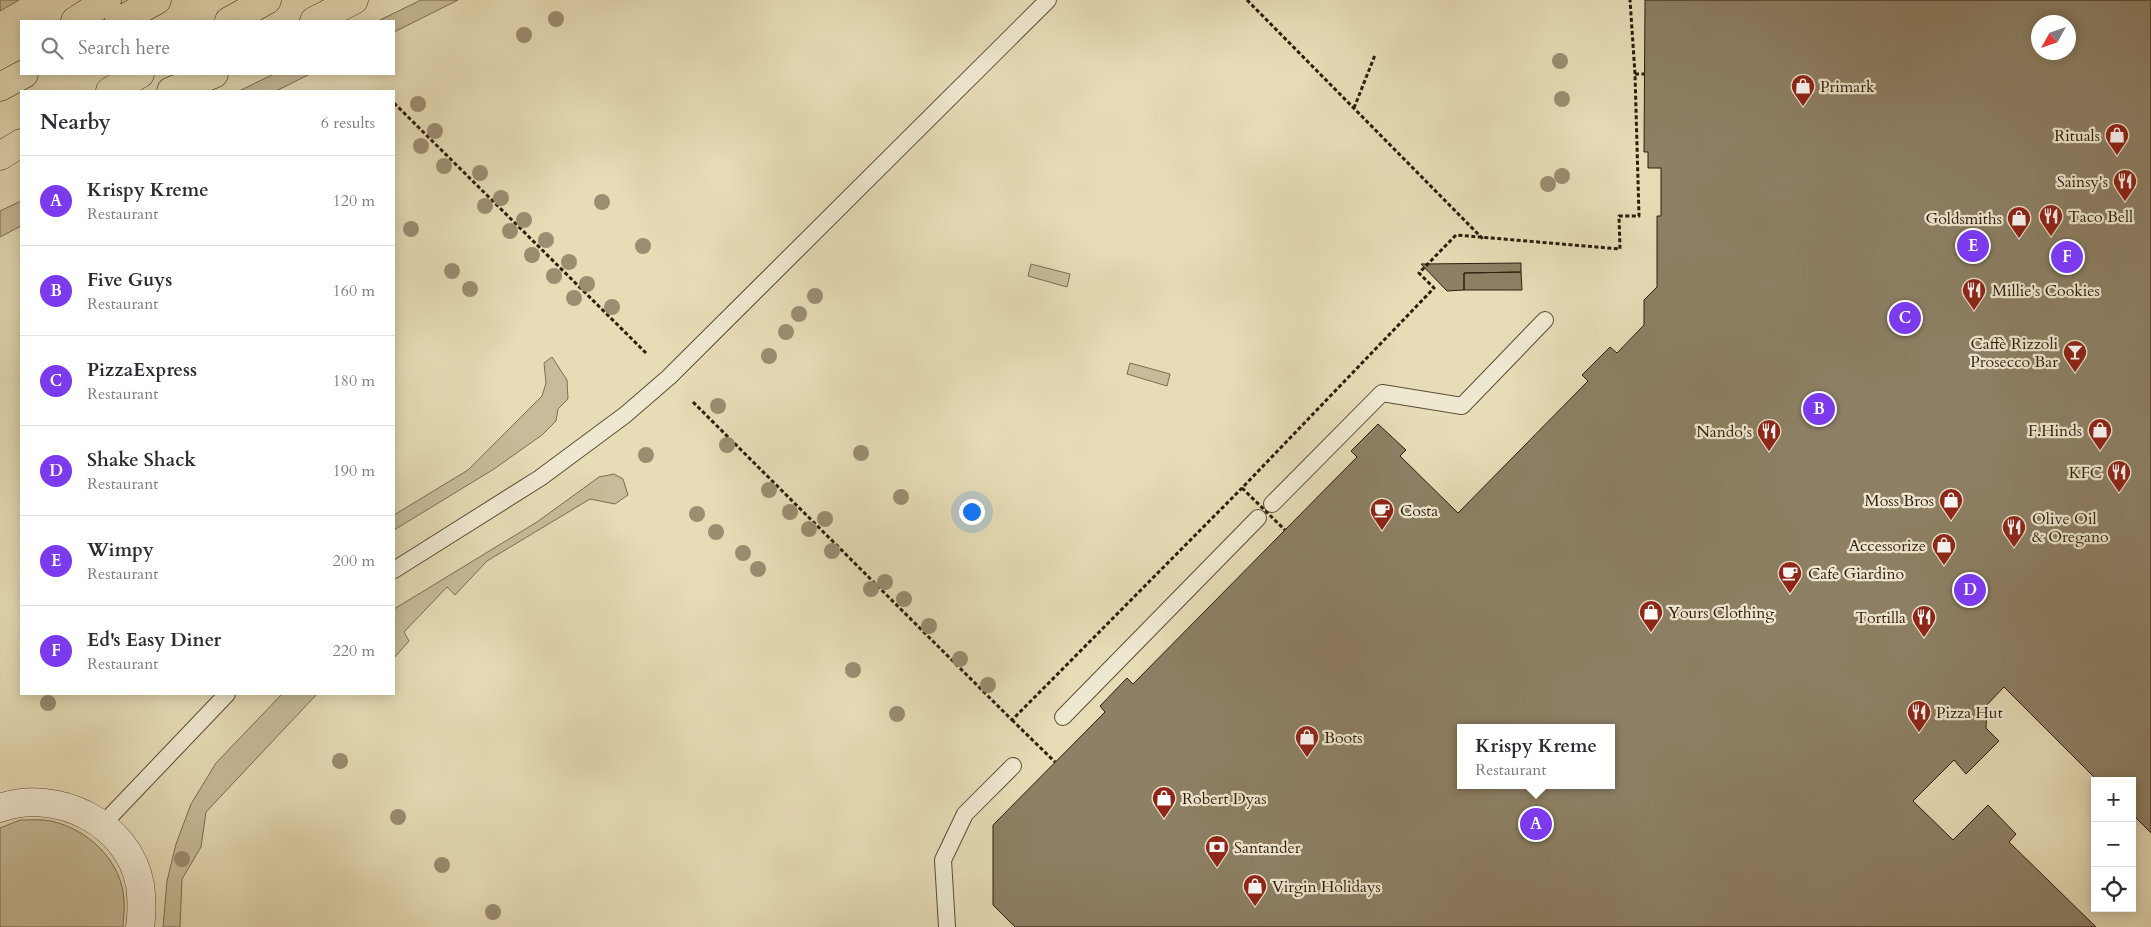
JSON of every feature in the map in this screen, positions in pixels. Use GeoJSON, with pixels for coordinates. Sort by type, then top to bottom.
{"type":"FeatureCollection","features":[{"type":"Feature","properties":{"kind":"main road"},"geometry":{"type":"LineString","coordinates":[[77,20],[107,0]]}},
{"type":"Feature","properties":{"kind":"main road"},"geometry":{"type":"LineString","coordinates":[[121,20],[157,0]]}},
{"type":"Feature","properties":{"kind":"main road"},"geometry":{"type":"LineString","coordinates":[[231,20],[267,0]]}},
{"type":"Feature","properties":{"kind":"main road"},"geometry":{"type":"LineString","coordinates":[[316,20],[354,0]]}},
{"type":"Feature","properties":{"kind":"main road"},"geometry":{"type":"LineString","coordinates":[[0,71],[20,58]]}},
{"type":"Feature","properties":{"kind":"main road"},"geometry":{"type":"LineString","coordinates":[[0,87],[22,75]]}},
{"type":"Feature","properties":{"kind":"main road"},"geometry":{"type":"LineString","coordinates":[[112,90],[138,75]]}},
{"type":"Feature","properties":{"kind":"main road"},"geometry":{"type":"LineString","coordinates":[[174,90],[211,75]]}},
{"type":"Feature","properties":{"kind":"main road"},"geometry":{"type":"LineString","coordinates":[[0,156],[20,144]]}},
{"type":"Feature","properties":{"kind":"main road"},"geometry":{"type":"LineString","coordinates":[[0,161],[20,152]]}},
{"type":"Feature","properties":{"kind":"street"},"geometry":{"type":"LineString","coordinates":[[0,808],[13,804],[43,802],[64,805],[85,814],[102,825],[114,836],[126,852],[135,870],[140,884],[142,909],[140,927]]}},
{"type":"Feature","properties":{"kind":"lane"},"geometry":{"type":"LineString","coordinates":[[395,569],[540,478],[625,415],[669,377],[1048,0]]}},
{"type":"Feature","properties":{"kind":"lane"},"geometry":{"type":"LineString","coordinates":[[1272,504],[1382,393],[1462,406],[1546,320]]}},
{"type":"Feature","properties":{"kind":"lane"},"geometry":{"type":"LineString","coordinates":[[1063,717],[1258,518]]}},
{"type":"Feature","properties":{"kind":"lane"},"geometry":{"type":"LineString","coordinates":[[102,825],[226,695]]}},
{"type":"Feature","properties":{"kind":"lane"},"geometry":{"type":"LineString","coordinates":[[947,927],[943,860],[964,814],[1013,766]]}},
{"type":"Feature","properties":{"kind":"path"},"geometry":{"type":"LineString","coordinates":[[1247,0],[1483,239]]}},
{"type":"Feature","properties":{"kind":"path"},"geometry":{"type":"LineString","coordinates":[[1012,720],[1242,488],[1434,288],[1419,273],[1456,236],[1620,249],[1619,216],[1638,216],[1635,74],[1630,0]]}},
{"type":"Feature","properties":{"kind":"path"},"geometry":{"type":"LineString","coordinates":[[1354,108],[1375,54]]}},
{"type":"Feature","properties":{"kind":"path"},"geometry":{"type":"LineString","coordinates":[[1635,74],[1644,74]]}},
{"type":"Feature","properties":{"kind":"path"},"geometry":{"type":"LineString","coordinates":[[395,104],[646,353]]}},
{"type":"Feature","properties":{"kind":"path"},"geometry":{"type":"LineString","coordinates":[[693,402],[1055,762]]}},
{"type":"Feature","properties":{"kind":"path"},"geometry":{"type":"LineString","coordinates":[[1242,488],[1284,530]]}},
{"type":"Feature","properties":{"kind":"shaded area"},"geometry":{"type":"Polygon","coordinates":[[[0,0],[19,0],[0,11],[0,0]]]}},
{"type":"Feature","properties":{"kind":"shaded area"},"geometry":{"type":"Polygon","coordinates":[[[421,0],[458,0],[395,32],[395,20],[380,20],[421,0]]]}},
{"type":"Feature","properties":{"kind":"shaded area"},"geometry":{"type":"Polygon","coordinates":[[[272,75],[308,75],[278,90],[241,90],[272,75]]]}},
{"type":"Feature","properties":{"kind":"shaded area"},"geometry":{"type":"Polygon","coordinates":[[[20,201],[20,227],[0,237],[0,211],[20,201]]]}},
{"type":"Feature","properties":{"kind":"shaded area"},"geometry":{"type":"Polygon","coordinates":[[[1031,264],[1070,274],[1067,287],[1028,276],[1031,264]]]}},
{"type":"Feature","properties":{"kind":"shaded area"},"geometry":{"type":"Polygon","coordinates":[[[552,357],[567,380],[568,399],[558,409],[556,421],[542,435],[494,469],[395,529],[395,514],[468,470],[542,396],[546,383],[544,363],[552,357]]]}},
{"type":"Feature","properties":{"kind":"shaded area"},"geometry":{"type":"Polygon","coordinates":[[[1130,363],[1170,374],[1167,386],[1127,374],[1130,363]]]}},
{"type":"Feature","properties":{"kind":"shaded area"},"geometry":{"type":"Polygon","coordinates":[[[614,474],[623,479],[628,495],[615,504],[590,499],[487,561],[455,595],[447,587],[404,632],[409,641],[395,657],[395,608],[537,522],[599,477],[614,474]]]}},
{"type":"Feature","properties":{"kind":"shaded area"},"geometry":{"type":"Polygon","coordinates":[[[281,695],[316,695],[206,812],[201,847],[182,879],[180,927],[163,927],[167,881],[176,844],[191,804],[216,763],[281,695]]]}},
{"type":"Feature","properties":{"kind":"shaded area"},"geometry":{"type":"Polygon","coordinates":[[[20,820],[47,820],[65,825],[90,839],[101,849],[117,872],[122,886],[124,903],[123,927],[0,927],[0,828],[20,820]]]}},
{"type":"Feature","properties":{"kind":"building"},"geometry":{"type":"Polygon","coordinates":[[[1645,0],[2151,0],[2151,833],[2136,818],[2136,777],[2094,777],[2004,687],[1985,707],[1987,709],[1986,728],[1999,741],[1966,774],[1954,760],[1913,801],[1953,840],[1988,805],[2016,834],[2009,842],[2096,927],[1015,927],[993,905],[993,825],[1105,712],[1100,706],[1127,678],[1133,684],[1357,457],[1351,451],[1378,424],[1406,450],[1400,456],[1458,513],[1588,381],[1582,375],[1610,347],[1617,353],[1644,325],[1644,300],[1657,287],[1657,216],[1661,216],[1661,168],[1648,168],[1648,152],[1644,152],[1645,0]]]}},
{"type":"Feature","properties":{"kind":"building"},"geometry":{"type":"Polygon","coordinates":[[[1521,263],[1521,272],[1464,273],[1464,290],[1447,291],[1421,264],[1521,263]]]}},
{"type":"Feature","properties":{"kind":"building"},"geometry":{"type":"Polygon","coordinates":[[[1521,272],[1522,290],[1464,290],[1464,273],[1521,272]]]}},
{"type":"Feature","properties":{"kind":"place","name":"Primark"},"geometry":{"type":"Point","coordinates":[1803,107]}},
{"type":"Feature","properties":{"kind":"place","name":"Rituals"},"geometry":{"type":"Point","coordinates":[2117,156]}},
{"type":"Feature","properties":{"kind":"place","name":"Sainsy's"},"geometry":{"type":"Point","coordinates":[2125,202]}},
{"type":"Feature","properties":{"kind":"place","name":"Taco Bell"},"geometry":{"type":"Point","coordinates":[2051,237]}},
{"type":"Feature","properties":{"kind":"place","name":"Goldsmiths"},"geometry":{"type":"Point","coordinates":[2019,239]}},
{"type":"Feature","properties":{"kind":"place","name":"Wimpy"},"geometry":{"type":"Point","coordinates":[1973,246]}},
{"type":"Feature","properties":{"kind":"place","name":"Ed's Easy Diner"},"geometry":{"type":"Point","coordinates":[2067,257]}},
{"type":"Feature","properties":{"kind":"place","name":"Millie's Cookies"},"geometry":{"type":"Point","coordinates":[1974,311]}},
{"type":"Feature","properties":{"kind":"place","name":"PizzaExpress"},"geometry":{"type":"Point","coordinates":[1905,318]}},
{"type":"Feature","properties":{"kind":"place","name":"Caffè Rizzoli Prosecco Bar"},"geometry":{"type":"Point","coordinates":[2075,373]}},
{"type":"Feature","properties":{"kind":"place","name":"Five Guys"},"geometry":{"type":"Point","coordinates":[1819,409]}},
{"type":"Feature","properties":{"kind":"place","name":"F.Hinds"},"geometry":{"type":"Point","coordinates":[2100,451]}},
{"type":"Feature","properties":{"kind":"place","name":"Nando's"},"geometry":{"type":"Point","coordinates":[1769,452]}},
{"type":"Feature","properties":{"kind":"place","name":"KFC"},"geometry":{"type":"Point","coordinates":[2119,493]}},
{"type":"Feature","properties":{"kind":"place","name":"Moss Bros"},"geometry":{"type":"Point","coordinates":[1951,521]}},
{"type":"Feature","properties":{"kind":"place","name":"Costa"},"geometry":{"type":"Point","coordinates":[1382,531]}},
{"type":"Feature","properties":{"kind":"place","name":"Olive Oil & Oregano"},"geometry":{"type":"Point","coordinates":[2014,548]}},
{"type":"Feature","properties":{"kind":"place","name":"Accessorize"},"geometry":{"type":"Point","coordinates":[1944,566]}},
{"type":"Feature","properties":{"kind":"place","name":"Shake Shack"},"geometry":{"type":"Point","coordinates":[1970,590]}},
{"type":"Feature","properties":{"kind":"place","name":"Cafe Giardino"},"geometry":{"type":"Point","coordinates":[1790,594]}},
{"type":"Feature","properties":{"kind":"place","name":"Yours Clothing"},"geometry":{"type":"Point","coordinates":[1651,633]}},
{"type":"Feature","properties":{"kind":"place","name":"Tortilla"},"geometry":{"type":"Point","coordinates":[1924,638]}},
{"type":"Feature","properties":{"kind":"place","name":"Pizza Hut"},"geometry":{"type":"Point","coordinates":[1919,733]}},
{"type":"Feature","properties":{"kind":"place","name":"Boots"},"geometry":{"type":"Point","coordinates":[1307,758]}},
{"type":"Feature","properties":{"kind":"place","name":"Robert Dyas"},"geometry":{"type":"Point","coordinates":[1164,819]}},
{"type":"Feature","properties":{"kind":"place","name":"Krispy Kreme"},"geometry":{"type":"Point","coordinates":[1536,824]}},
{"type":"Feature","properties":{"kind":"place","name":"Santander"},"geometry":{"type":"Point","coordinates":[1217,868]}},
{"type":"Feature","properties":{"kind":"place","name":"Virgin Holidays"},"geometry":{"type":"Point","coordinates":[1255,907]}}]}
